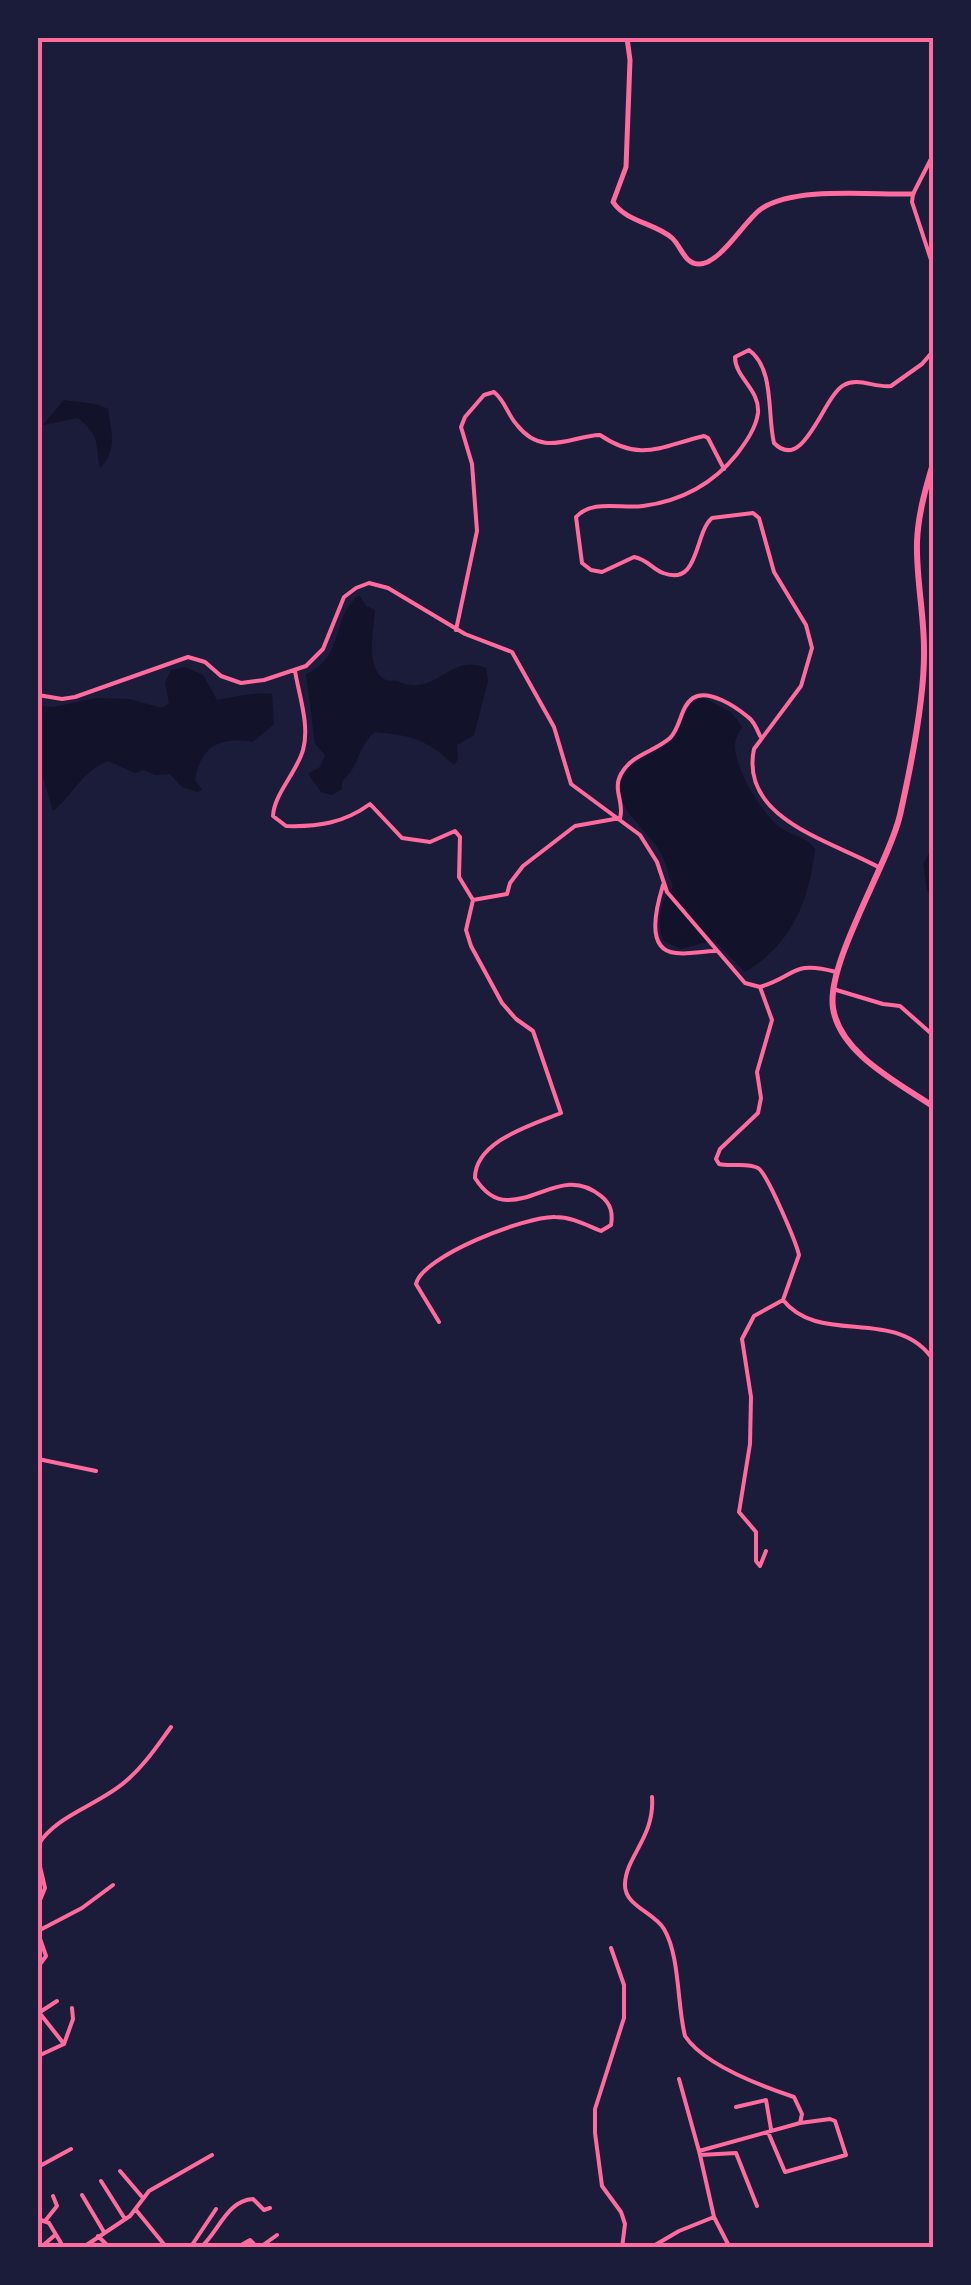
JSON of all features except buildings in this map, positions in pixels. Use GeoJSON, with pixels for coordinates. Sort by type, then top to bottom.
{"type":"FeatureCollection","features":[{"type":"Feature","properties":{"kind":"main road"},"geometry":{"type":"LineString","coordinates":[[934,460],[918,534],[924,646],[921,692],[900,814],[833,988],[836,1017],[856,1049],[934,1107]]}},
{"type":"Feature","properties":{"kind":"street"},"geometry":{"type":"LineString","coordinates":[[627,38],[630,60],[626,168],[614,202],[622,212],[672,238],[690,262],[714,259],[753,216],[774,202],[798,197],[913,194]]}},
{"type":"Feature","properties":{"kind":"street"},"geometry":{"type":"LineString","coordinates":[[934,152],[913,194],[914,211],[934,270]]}},
{"type":"Feature","properties":{"kind":"street"},"geometry":{"type":"LineString","coordinates":[[880,868],[809,835],[768,802],[758,786],[752,760],[761,738],[801,686],[812,648],[806,624],[774,572],[760,518],[753,513],[732,513],[712,518],[702,529],[697,556],[688,569],[672,574],[634,557],[608,570],[591,570],[582,563],[576,524],[579,514],[588,508],[663,502],[698,489],[724,470],[748,438],[758,414],[756,398],[736,368],[738,352],[749,350],[757,358],[768,394],[774,443],[789,450],[807,438],[842,386],[854,382],[891,386],[922,364],[934,350]]}},
{"type":"Feature","properties":{"kind":"street"},"geometry":{"type":"LineString","coordinates":[[456,630],[477,531],[472,464],[461,427],[484,395],[494,392],[499,396],[516,424],[532,438],[564,444],[600,436],[618,448],[648,452],[704,436],[724,470]]}},
{"type":"Feature","properties":{"kind":"street"},"geometry":{"type":"LineString","coordinates":[[38,695],[62,699],[75,696],[188,657],[206,662],[221,676],[241,683],[294,670],[318,656],[340,603],[362,585],[388,588],[456,630],[512,652],[554,727],[571,784],[640,834],[650,848],[667,892],[744,983],[760,988],[806,966],[836,972]]}},
{"type":"Feature","properties":{"kind":"street"},"geometry":{"type":"LineString","coordinates":[[294,670],[306,739],[295,771],[274,806],[273,816],[286,826],[332,824],[349,819],[370,804],[402,838],[430,842],[455,831],[460,837],[459,877],[473,900],[466,930],[471,946],[502,1003],[533,1031],[560,1113],[526,1127],[483,1153],[477,1161],[475,1178],[486,1192],[503,1200],[556,1187],[583,1186],[607,1202],[612,1217],[611,1225],[601,1231],[565,1218],[544,1218],[478,1239],[433,1264],[420,1273],[416,1284],[439,1322]]}},
{"type":"Feature","properties":{"kind":"street"},"geometry":{"type":"LineString","coordinates":[[620,818],[616,784],[623,770],[635,758],[671,737],[694,697],[709,695],[752,718],[761,738]]}},
{"type":"Feature","properties":{"kind":"street"},"geometry":{"type":"LineString","coordinates":[[473,900],[507,894],[510,882],[523,866],[575,826],[620,818]]}},
{"type":"Feature","properties":{"kind":"street"},"geometry":{"type":"LineString","coordinates":[[663,884],[655,933],[659,943],[667,951],[679,954],[716,952]]}},
{"type":"Feature","properties":{"kind":"street"},"geometry":{"type":"LineString","coordinates":[[760,988],[772,1020],[758,1072],[758,1113],[720,1149],[716,1159],[719,1164],[758,1168],[772,1184],[799,1255],[783,1300],[754,1316],[742,1339],[751,1397],[750,1444],[739,1512],[756,1532],[758,1565],[764,1564],[766,1551]]}},
{"type":"Feature","properties":{"kind":"street"},"geometry":{"type":"LineString","coordinates":[[833,988],[900,1006],[934,1036]]}},
{"type":"Feature","properties":{"kind":"street"},"geometry":{"type":"LineString","coordinates":[[783,1300],[805,1317],[903,1334],[918,1342],[934,1360]]}},
{"type":"Feature","properties":{"kind":"street"},"geometry":{"type":"LineString","coordinates":[[38,1459],[96,1471]]}},
{"type":"Feature","properties":{"kind":"street"},"geometry":{"type":"LineString","coordinates":[[38,1845],[55,1825],[126,1782],[171,1727]]}},
{"type":"Feature","properties":{"kind":"street"},"geometry":{"type":"LineString","coordinates":[[652,1796],[651,1822],[624,1888],[628,1897],[665,1930],[685,2036],[696,2049],[726,2067],[794,2097],[802,2114],[800,2123]]}},
{"type":"Feature","properties":{"kind":"street"},"geometry":{"type":"LineString","coordinates":[[38,1858],[45,1888],[38,1905]]}},
{"type":"Feature","properties":{"kind":"street"},"geometry":{"type":"LineString","coordinates":[[38,1966],[46,1956],[38,1932],[113,1886]]}},
{"type":"Feature","properties":{"kind":"street"},"geometry":{"type":"LineString","coordinates":[[611,1948],[624,1986],[624,2018],[595,2109],[595,2133],[602,2186],[625,2224],[622,2248]]}},
{"type":"Feature","properties":{"kind":"street"},"geometry":{"type":"LineString","coordinates":[[57,2001],[38,2012],[64,2044]]}},
{"type":"Feature","properties":{"kind":"street"},"geometry":{"type":"LineString","coordinates":[[38,2056],[64,2044],[72,2008]]}},
{"type":"Feature","properties":{"kind":"street"},"geometry":{"type":"LineString","coordinates":[[679,2079],[724,2248]]}},
{"type":"Feature","properties":{"kind":"street"},"geometry":{"type":"LineString","coordinates":[[699,2153],[770,2132],[800,2123],[830,2119],[835,2122],[846,2155],[785,2172],[770,2132],[766,2100],[736,2108]]}},
{"type":"Feature","properties":{"kind":"street"},"geometry":{"type":"LineString","coordinates":[[38,2168],[71,2149]]}},
{"type":"Feature","properties":{"kind":"street"},"geometry":{"type":"LineString","coordinates":[[699,2153],[736,2153],[757,2206]]}},
{"type":"Feature","properties":{"kind":"street"},"geometry":{"type":"LineString","coordinates":[[82,2248],[136,2210],[143,2198],[212,2155]]}},
{"type":"Feature","properties":{"kind":"street"},"geometry":{"type":"LineString","coordinates":[[120,2171],[143,2198]]}},
{"type":"Feature","properties":{"kind":"street"},"geometry":{"type":"LineString","coordinates":[[101,2181],[125,2218]]}},
{"type":"Feature","properties":{"kind":"street"},"geometry":{"type":"LineString","coordinates":[[82,2195],[104,2232]]}},
{"type":"Feature","properties":{"kind":"street"},"geometry":{"type":"LineString","coordinates":[[40,2223],[56,2206],[54,2196]]}},
{"type":"Feature","properties":{"kind":"street"},"geometry":{"type":"LineString","coordinates":[[211,2248],[202,2246],[229,2211],[243,2200],[253,2199],[264,2210],[270,2208]]}},
{"type":"Feature","properties":{"kind":"street"},"geometry":{"type":"LineString","coordinates":[[190,2248],[216,2209]]}},
{"type":"Feature","properties":{"kind":"street"},"geometry":{"type":"LineString","coordinates":[[136,2210],[167,2248]]}},
{"type":"Feature","properties":{"kind":"street"},"geometry":{"type":"LineString","coordinates":[[650,2248],[679,2231],[714,2218]]}},
{"type":"Feature","properties":{"kind":"street"},"geometry":{"type":"LineString","coordinates":[[40,2223],[49,2223],[64,2248]]}},
{"type":"Feature","properties":{"kind":"street"},"geometry":{"type":"LineString","coordinates":[[40,2248],[56,2234]]}},
{"type":"Feature","properties":{"kind":"street"},"geometry":{"type":"LineString","coordinates":[[236,2248],[250,2240],[259,2248],[278,2235]]}},
{"type":"Feature","properties":{"kind":"street"},"geometry":{"type":"LineString","coordinates":[[98,2236],[110,2248]]}},
{"type":"Feature","properties":{"kind":"shaded area"},"geometry":{"type":"Polygon","coordinates":[[[64,400],[108,409],[111,447],[100,468],[94,435],[78,418],[43,425],[64,400]]]}},
{"type":"Feature","properties":{"kind":"shaded area"},"geometry":{"type":"Polygon","coordinates":[[[359,595],[366,606],[375,610],[374,666],[384,679],[424,684],[462,666],[473,665],[486,668],[488,681],[474,735],[457,745],[458,759],[454,765],[419,740],[375,732],[342,781],[342,789],[332,795],[321,792],[308,774],[320,767],[325,755],[315,744],[306,674],[327,657],[344,615],[359,595]]]}},
{"type":"Feature","properties":{"kind":"shaded area"},"geometry":{"type":"Polygon","coordinates":[[[185,667],[203,675],[217,700],[272,694],[274,724],[253,742],[223,742],[208,751],[195,780],[202,790],[198,792],[182,787],[170,774],[155,775],[144,770],[135,773],[108,761],[91,771],[53,811],[43,777],[38,775],[38,706],[54,707],[96,698],[129,699],[162,708],[169,703],[165,683],[171,670],[185,667]]]}},
{"type":"Feature","properties":{"kind":"shaded area"},"geometry":{"type":"Polygon","coordinates":[[[704,698],[732,713],[742,727],[735,743],[737,759],[759,804],[782,829],[815,849],[808,886],[795,920],[775,948],[745,972],[714,940],[681,949],[664,941],[661,912],[673,887],[661,854],[629,813],[620,792],[627,771],[673,739],[688,709],[704,698]]]}},
{"type":"Feature","properties":{"kind":"waterway"},"geometry":{"type":"LineString","coordinates":[[934,859],[934,887]]}}]}
